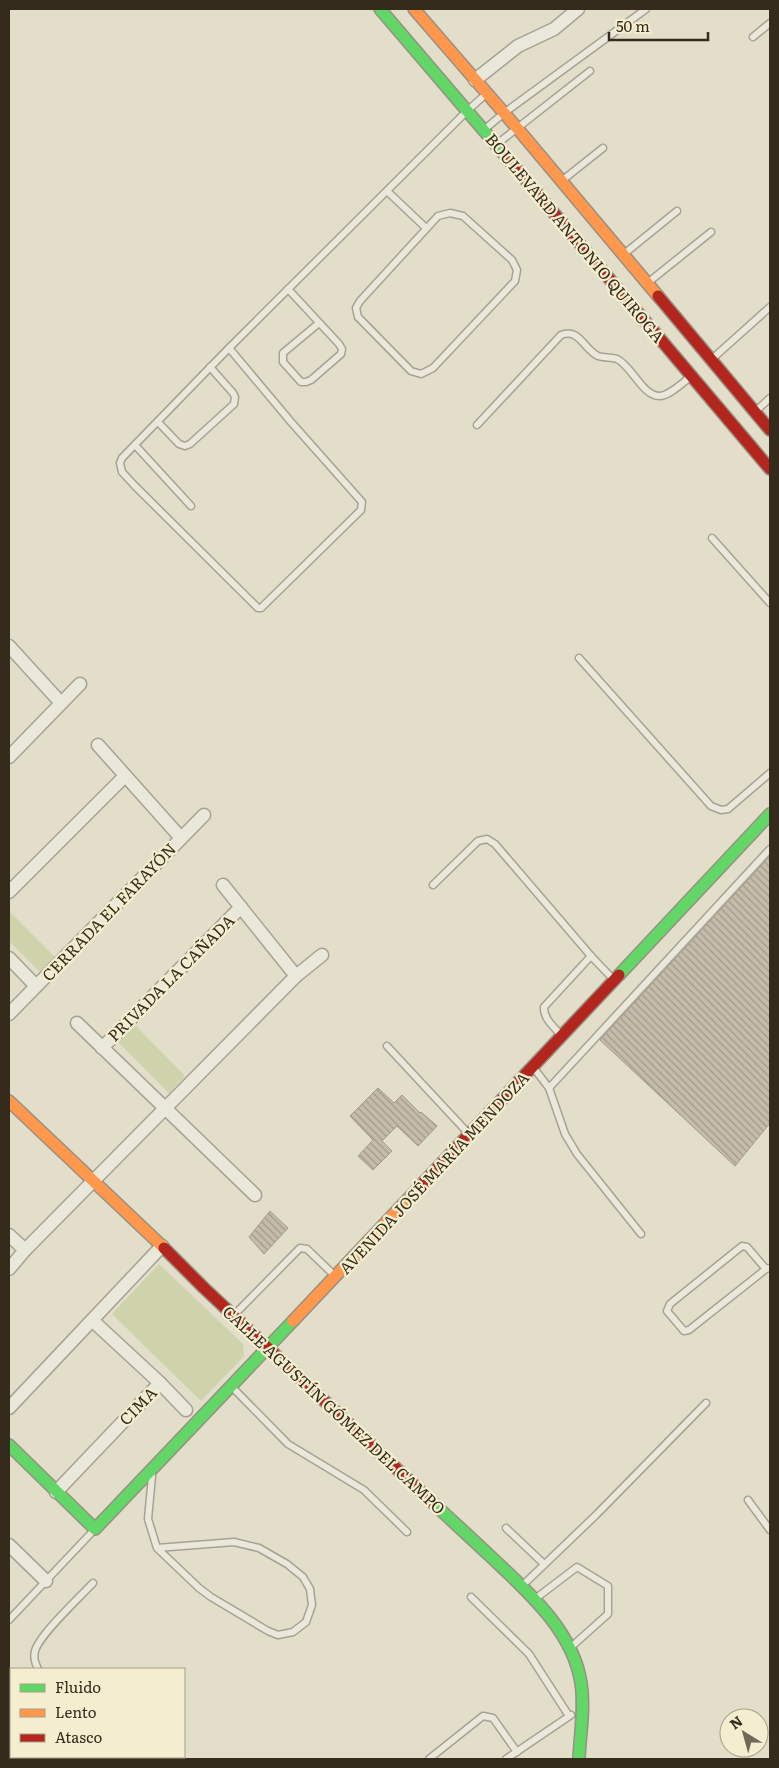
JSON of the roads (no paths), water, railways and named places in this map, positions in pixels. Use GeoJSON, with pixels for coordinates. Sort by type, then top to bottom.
{"type":"FeatureCollection","features":[{"type":"Feature","properties":{"kind":"street","name":"BOULEVARD ANTONIO QUIROGA"},"geometry":{"type":"LineString","coordinates":[[380,9],[770,468]]}},
{"type":"Feature","properties":{"kind":"street","name":"BOULEVARD ANTONIO QUIROGA"},"geometry":{"type":"LineString","coordinates":[[414,9],[517,128],[770,430]]}},
{"type":"Feature","properties":{"kind":"street"},"geometry":{"type":"LineString","coordinates":[[475,80],[518,46],[554,29],[578,9]]}},
{"type":"Feature","properties":{"kind":"street"},"geometry":{"type":"LineString","coordinates":[[9,646],[61,703]]}},
{"type":"Feature","properties":{"kind":"street"},"geometry":{"type":"LineString","coordinates":[[9,757],[80,684]]}},
{"type":"Feature","properties":{"kind":"street","name":"CERRADA EL FARAYÓN"},"geometry":{"type":"LineString","coordinates":[[98,745],[181,838]]}},
{"type":"Feature","properties":{"kind":"street"},"geometry":{"type":"LineString","coordinates":[[9,892],[125,776]]}},
{"type":"Feature","properties":{"kind":"street","name":"AVENIDA JOSÉ MARÍA MENDOZA"},"geometry":{"type":"LineString","coordinates":[[95,1529],[268,1348],[770,814]]}},
{"type":"Feature","properties":{"kind":"street","name":"CERRADA EL FARAYÓN"},"geometry":{"type":"LineString","coordinates":[[9,1014],[204,815]]}},
{"type":"Feature","properties":{"kind":"street","name":"PRIVADA LA CAÑADA"},"geometry":{"type":"LineString","coordinates":[[223,885],[296,976]]}},
{"type":"Feature","properties":{"kind":"street","name":"PRIVADA LA CAÑADA"},"geometry":{"type":"LineString","coordinates":[[102,1048],[241,907]]}},
{"type":"Feature","properties":{"kind":"street"},"geometry":{"type":"LineString","coordinates":[[9,1269],[25,1250],[296,976],[322,954]]}},
{"type":"Feature","properties":{"kind":"street","name":"CERRADA EL FARAYÓN"},"geometry":{"type":"LineString","coordinates":[[9,958],[36,986]]}},
{"type":"Feature","properties":{"kind":"street","name":"PRIVADA LA CAÑADA"},"geometry":{"type":"LineString","coordinates":[[77,1023],[255,1195]]}},
{"type":"Feature","properties":{"kind":"street","name":"CALLE AGUSTÍN GÓMEZ DEL CAMPO"},"geometry":{"type":"LineString","coordinates":[[9,1100],[233,1315],[534,1599],[559,1632],[569,1649],[574,1658],[581,1682],[582,1707],[578,1759]]}},
{"type":"Feature","properties":{"kind":"street"},"geometry":{"type":"LineString","coordinates":[[9,1235],[25,1250]]}},
{"type":"Feature","properties":{"kind":"street"},"geometry":{"type":"LineString","coordinates":[[9,1408],[162,1246]]}},
{"type":"Feature","properties":{"kind":"street","name":"CIMA"},"geometry":{"type":"LineString","coordinates":[[56,1492],[160,1383],[93,1321]]}},
{"type":"Feature","properties":{"kind":"street"},"geometry":{"type":"LineString","coordinates":[[160,1383],[186,1410]]}},
{"type":"Feature","properties":{"kind":"street"},"geometry":{"type":"LineString","coordinates":[[9,1445],[95,1529]]}},
{"type":"Feature","properties":{"kind":"street"},"geometry":{"type":"LineString","coordinates":[[9,1545],[46,1581]]}},
{"type":"Feature","properties":{"kind":"lane"},"geometry":{"type":"LineString","coordinates":[[484,130],[504,113],[646,9]]}},
{"type":"Feature","properties":{"kind":"lane"},"geometry":{"type":"LineString","coordinates":[[753,37],[770,23]]}},
{"type":"Feature","properties":{"kind":"lane"},"geometry":{"type":"LineString","coordinates":[[496,145],[590,71]]}},
{"type":"Feature","properties":{"kind":"lane"},"geometry":{"type":"LineString","coordinates":[[229,348],[362,502],[361,510],[261,608],[258,608],[122,472],[120,463],[122,458],[136,445],[229,348],[288,289],[487,93]]}},
{"type":"Feature","properties":{"kind":"lane"},"geometry":{"type":"LineString","coordinates":[[562,182],[603,148]]}},
{"type":"Feature","properties":{"kind":"lane"},"geometry":{"type":"LineString","coordinates":[[387,191],[426,228]]}},
{"type":"Feature","properties":{"kind":"lane"},"geometry":{"type":"LineString","coordinates":[[623,255],[677,211]]}},
{"type":"Feature","properties":{"kind":"lane"},"geometry":{"type":"LineString","coordinates":[[450,213],[462,216],[512,260],[517,270],[515,281],[433,368],[421,374],[411,371],[358,318],[356,308],[360,300],[426,228],[438,216],[450,213]]}},
{"type":"Feature","properties":{"kind":"lane"},"geometry":{"type":"LineString","coordinates":[[648,284],[711,232]]}},
{"type":"Feature","properties":{"kind":"lane"},"geometry":{"type":"LineString","coordinates":[[288,289],[342,348],[341,354],[311,380],[301,382],[283,362],[283,353],[319,323]]}},
{"type":"Feature","properties":{"kind":"lane"},"geometry":{"type":"LineString","coordinates":[[712,360],[770,307]]}},
{"type":"Feature","properties":{"kind":"lane"},"geometry":{"type":"LineString","coordinates":[[477,425],[561,335],[568,332],[573,334],[592,352],[600,356],[617,359],[650,393],[658,396],[666,395],[691,376]]}},
{"type":"Feature","properties":{"kind":"lane"},"geometry":{"type":"LineString","coordinates":[[158,422],[179,444],[185,446],[190,444],[234,404],[235,397],[233,393],[210,368]]}},
{"type":"Feature","properties":{"kind":"lane"},"geometry":{"type":"LineString","coordinates":[[755,412],[770,398]]}},
{"type":"Feature","properties":{"kind":"lane"},"geometry":{"type":"LineString","coordinates":[[136,445],[191,506]]}},
{"type":"Feature","properties":{"kind":"lane"},"geometry":{"type":"LineString","coordinates":[[712,538],[770,603]]}},
{"type":"Feature","properties":{"kind":"lane"},"geometry":{"type":"LineString","coordinates":[[579,658],[711,806],[721,810],[728,809],[770,773]]}},
{"type":"Feature","properties":{"kind":"lane"},"geometry":{"type":"LineString","coordinates":[[433,885],[478,842],[487,839],[495,844],[591,956],[614,980]]}},
{"type":"Feature","properties":{"kind":"lane"},"geometry":{"type":"LineString","coordinates":[[549,1088],[770,850]]}},
{"type":"Feature","properties":{"kind":"lane"},"geometry":{"type":"LineString","coordinates":[[562,1036],[546,1018],[544,1007],[591,956]]}},
{"type":"Feature","properties":{"kind":"lane"},"geometry":{"type":"LineString","coordinates":[[387,1046],[470,1134]]}},
{"type":"Feature","properties":{"kind":"lane"},"geometry":{"type":"LineString","coordinates":[[533,1067],[549,1088],[565,1134],[576,1154],[641,1234]]}},
{"type":"Feature","properties":{"kind":"lane"},"geometry":{"type":"LineString","coordinates":[[742,1246],[747,1247],[768,1269],[689,1330],[684,1331],[681,1329],[667,1311],[670,1304],[742,1246]]}},
{"type":"Feature","properties":{"kind":"lane"},"geometry":{"type":"LineString","coordinates":[[233,1315],[300,1248],[307,1249],[335,1277]]}},
{"type":"Feature","properties":{"kind":"lane"},"geometry":{"type":"LineString","coordinates":[[231,1387],[288,1444],[364,1490],[407,1532]]}},
{"type":"Feature","properties":{"kind":"lane"},"geometry":{"type":"LineString","coordinates":[[522,1586],[706,1403]]}},
{"type":"Feature","properties":{"kind":"lane"},"geometry":{"type":"LineString","coordinates":[[153,1468],[148,1519],[157,1548],[211,1597],[278,1635],[292,1632],[306,1622],[312,1605],[310,1589],[303,1577],[287,1564],[259,1548],[234,1542],[157,1548]]}},
{"type":"Feature","properties":{"kind":"lane"},"geometry":{"type":"LineString","coordinates":[[748,1500],[770,1530]]}},
{"type":"Feature","properties":{"kind":"lane"},"geometry":{"type":"LineString","coordinates":[[506,1528],[544,1564]]}},
{"type":"Feature","properties":{"kind":"lane"},"geometry":{"type":"LineString","coordinates":[[9,1620],[95,1529]]}},
{"type":"Feature","properties":{"kind":"lane"},"geometry":{"type":"LineString","coordinates":[[534,1599],[577,1567],[608,1586],[608,1614],[569,1649]]}},
{"type":"Feature","properties":{"kind":"lane"},"geometry":{"type":"LineString","coordinates":[[37,1668],[34,1662],[34,1652],[40,1640],[93,1584]]}},
{"type":"Feature","properties":{"kind":"lane"},"geometry":{"type":"LineString","coordinates":[[471,1597],[529,1654],[570,1716]]}},
{"type":"Feature","properties":{"kind":"lane"},"geometry":{"type":"LineString","coordinates":[[506,1759],[582,1707]]}},
{"type":"Feature","properties":{"kind":"lane"},"geometry":{"type":"LineString","coordinates":[[429,1759],[483,1716],[493,1718],[517,1752]]}}]}
